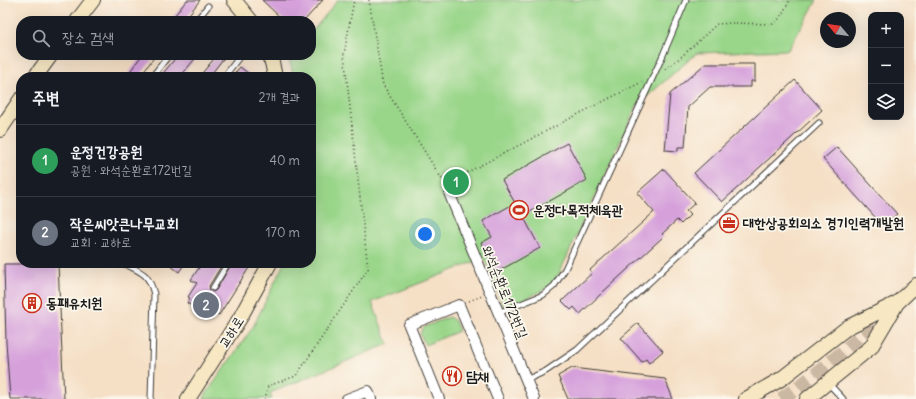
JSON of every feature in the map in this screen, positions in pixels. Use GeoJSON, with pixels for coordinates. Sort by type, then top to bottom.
{"type":"FeatureCollection","features":[{"type":"Feature","properties":{"kind":"street"},"geometry":{"type":"LineString","coordinates":[[81,16],[93,0]]}},
{"type":"Feature","properties":{"kind":"street"},"geometry":{"type":"LineString","coordinates":[[234,0],[247,16]]}},
{"type":"Feature","properties":{"kind":"street"},"geometry":{"type":"LineString","coordinates":[[39,72],[47,60]]}},
{"type":"Feature","properties":{"kind":"street"},"geometry":{"type":"LineString","coordinates":[[271,60],[275,72]]}},
{"type":"Feature","properties":{"kind":"street"},"geometry":{"type":"LineString","coordinates":[[0,130],[16,106]]}},
{"type":"Feature","properties":{"kind":"street","name":"와석순환로172번길"},"geometry":{"type":"LineString","coordinates":[[450,195],[534,399]]}},
{"type":"Feature","properties":{"kind":"street","name":"교하로"},"geometry":{"type":"LineString","coordinates":[[188,399],[240,318],[267,268]]}},
{"type":"Feature","properties":{"kind":"street"},"geometry":{"type":"LineString","coordinates":[[807,399],[871,347],[897,303],[916,285]]}},
{"type":"Feature","properties":{"kind":"street"},"geometry":{"type":"LineString","coordinates":[[746,399],[781,379],[848,327],[897,303]]}},
{"type":"Feature","properties":{"kind":"street"},"geometry":{"type":"LineString","coordinates":[[438,399],[409,325],[459,305],[498,399]]}},
{"type":"Feature","properties":{"kind":"street"},"geometry":{"type":"LineString","coordinates":[[347,399],[368,391],[371,399]]}},
{"type":"Feature","properties":{"kind":"lane"},"geometry":{"type":"LineString","coordinates":[[498,313],[543,295],[554,286],[565,269],[654,76],[686,0]]}},
{"type":"Feature","properties":{"kind":"lane"},"geometry":{"type":"LineString","coordinates":[[200,16],[208,6]]}},
{"type":"Feature","properties":{"kind":"lane"},"geometry":{"type":"LineString","coordinates":[[156,72],[165,60]]}},
{"type":"Feature","properties":{"kind":"lane"},"geometry":{"type":"LineString","coordinates":[[228,72],[237,60]]}},
{"type":"Feature","properties":{"kind":"lane"},"geometry":{"type":"LineString","coordinates":[[526,380],[546,372],[577,350],[819,123]]}},
{"type":"Feature","properties":{"kind":"lane"},"geometry":{"type":"LineString","coordinates":[[133,268],[145,274],[151,282],[154,294],[151,399]]}},
{"type":"Feature","properties":{"kind":"lane"},"geometry":{"type":"LineString","coordinates":[[213,288],[225,268]]}},
{"type":"Feature","properties":{"kind":"lane"},"geometry":{"type":"LineString","coordinates":[[828,383],[842,399]]}},
{"type":"Feature","properties":{"kind":"path"},"geometry":{"type":"LineString","coordinates":[[265,399],[268,386],[296,376],[368,269],[344,54],[354,0]]}},
{"type":"Feature","properties":{"kind":"path"},"geometry":{"type":"LineString","coordinates":[[369,0],[383,85],[445,184],[654,76],[681,57],[716,24],[773,24],[780,18],[790,0]]}},
{"type":"Feature","properties":{"kind":"path"},"geometry":{"type":"LineString","coordinates":[[459,305],[490,292]]}},
{"type":"Feature","properties":{"kind":"green space"},"geometry":{"type":"Polygon","coordinates":[[[338,0],[817,0],[788,50],[697,53],[637,105],[559,274],[552,284],[542,291],[508,307],[503,306],[484,258],[372,302],[388,344],[270,393],[272,399],[204,399],[253,327],[282,268],[316,268],[316,72],[293,72],[289,60],[316,60],[316,27],[338,0]]]}},
{"type":"Feature","properties":{"kind":"green space"},"geometry":{"type":"Polygon","coordinates":[[[449,317],[455,321],[459,331],[425,345],[420,334],[424,327],[449,317]]]}},
{"type":"Feature","properties":{"kind":"building"},"geometry":{"type":"Polygon","coordinates":[[[187,0],[200,0],[188,16],[174,16],[187,0]]]}},
{"type":"Feature","properties":{"kind":"building"},"geometry":{"type":"Polygon","coordinates":[[[262,0],[323,0],[309,16],[279,16],[262,0]]]}},
{"type":"Feature","properties":{"kind":"building"},"geometry":{"type":"Polygon","coordinates":[[[138,60],[152,60],[143,72],[130,72],[138,60]]]}},
{"type":"Feature","properties":{"kind":"building"},"geometry":{"type":"Polygon","coordinates":[[[174,60],[194,60],[184,72],[164,72],[174,60]]]}},
{"type":"Feature","properties":{"kind":"building"},"geometry":{"type":"Polygon","coordinates":[[[213,60],[222,60],[213,72],[203,72],[213,60]]]}},
{"type":"Feature","properties":{"kind":"building"},"geometry":{"type":"Polygon","coordinates":[[[705,64],[755,64],[755,81],[751,81],[751,87],[710,87],[688,107],[685,147],[678,147],[678,151],[665,150],[670,94],[705,64]]]}},
{"type":"Feature","properties":{"kind":"building"},"geometry":{"type":"Polygon","coordinates":[[[240,67],[246,72],[236,72],[240,67]]]}},
{"type":"Feature","properties":{"kind":"building"},"geometry":{"type":"Polygon","coordinates":[[[795,80],[822,110],[722,202],[694,173],[795,80]]]}},
{"type":"Feature","properties":{"kind":"building","name":"운정다목적체육관"},"geometry":{"type":"Polygon","coordinates":[[[567,143],[587,180],[523,216],[540,248],[497,272],[481,243],[492,237],[483,221],[515,203],[502,180],[567,143]]]}},
{"type":"Feature","properties":{"kind":"building"},"geometry":{"type":"Polygon","coordinates":[[[837,147],[897,214],[883,226],[823,159],[837,147]]]}},
{"type":"Feature","properties":{"kind":"building"},"geometry":{"type":"Polygon","coordinates":[[[664,169],[695,203],[686,211],[690,215],[681,224],[677,220],[662,234],[664,236],[580,314],[574,307],[571,310],[562,301],[592,273],[590,270],[654,212],[637,193],[664,169]]]}},
{"type":"Feature","properties":{"kind":"building","name":"동패유치원"},"geometry":{"type":"Polygon","coordinates":[[[4,264],[16,264],[16,268],[58,268],[64,399],[10,399],[6,342],[4,264]]]}},
{"type":"Feature","properties":{"kind":"building"},"geometry":{"type":"Polygon","coordinates":[[[174,268],[182,268],[179,272],[174,268]]]}},
{"type":"Feature","properties":{"kind":"building"},"geometry":{"type":"Polygon","coordinates":[[[199,268],[220,268],[209,286],[210,290],[213,292],[216,290],[229,268],[249,268],[219,315],[216,313],[212,319],[187,303],[190,298],[188,297],[197,283],[191,280],[199,268]]]}},
{"type":"Feature","properties":{"kind":"building"},"geometry":{"type":"Polygon","coordinates":[[[638,323],[663,351],[649,363],[646,359],[642,362],[621,338],[638,323]]]}},
{"type":"Feature","properties":{"kind":"building"},"geometry":{"type":"Polygon","coordinates":[[[572,368],[665,379],[673,399],[568,399],[558,376],[572,368]]]}},
{"type":"Feature","properties":{"kind":"tunnel"},"geometry":{"type":"LineString","coordinates":[[781,399],[824,367],[892,308]]}},
{"type":"Feature","properties":{"kind":"place","name":"운정건강공원"},"geometry":{"type":"Point","coordinates":[456,182]}},
{"type":"Feature","properties":{"kind":"place","name":"운정다목적체육관"},"geometry":{"type":"Point","coordinates":[519,210]}},
{"type":"Feature","properties":{"kind":"place","name":"대한상공회의소 경기인력개발원"},"geometry":{"type":"Point","coordinates":[729,223]}},
{"type":"Feature","properties":{"kind":"place","name":"동패유치원"},"geometry":{"type":"Point","coordinates":[32,303]}},
{"type":"Feature","properties":{"kind":"place","name":"작은씨앗큰나무교회"},"geometry":{"type":"Point","coordinates":[206,305]}},
{"type":"Feature","properties":{"kind":"place","name":"담채"},"geometry":{"type":"Point","coordinates":[452,376]}}]}
